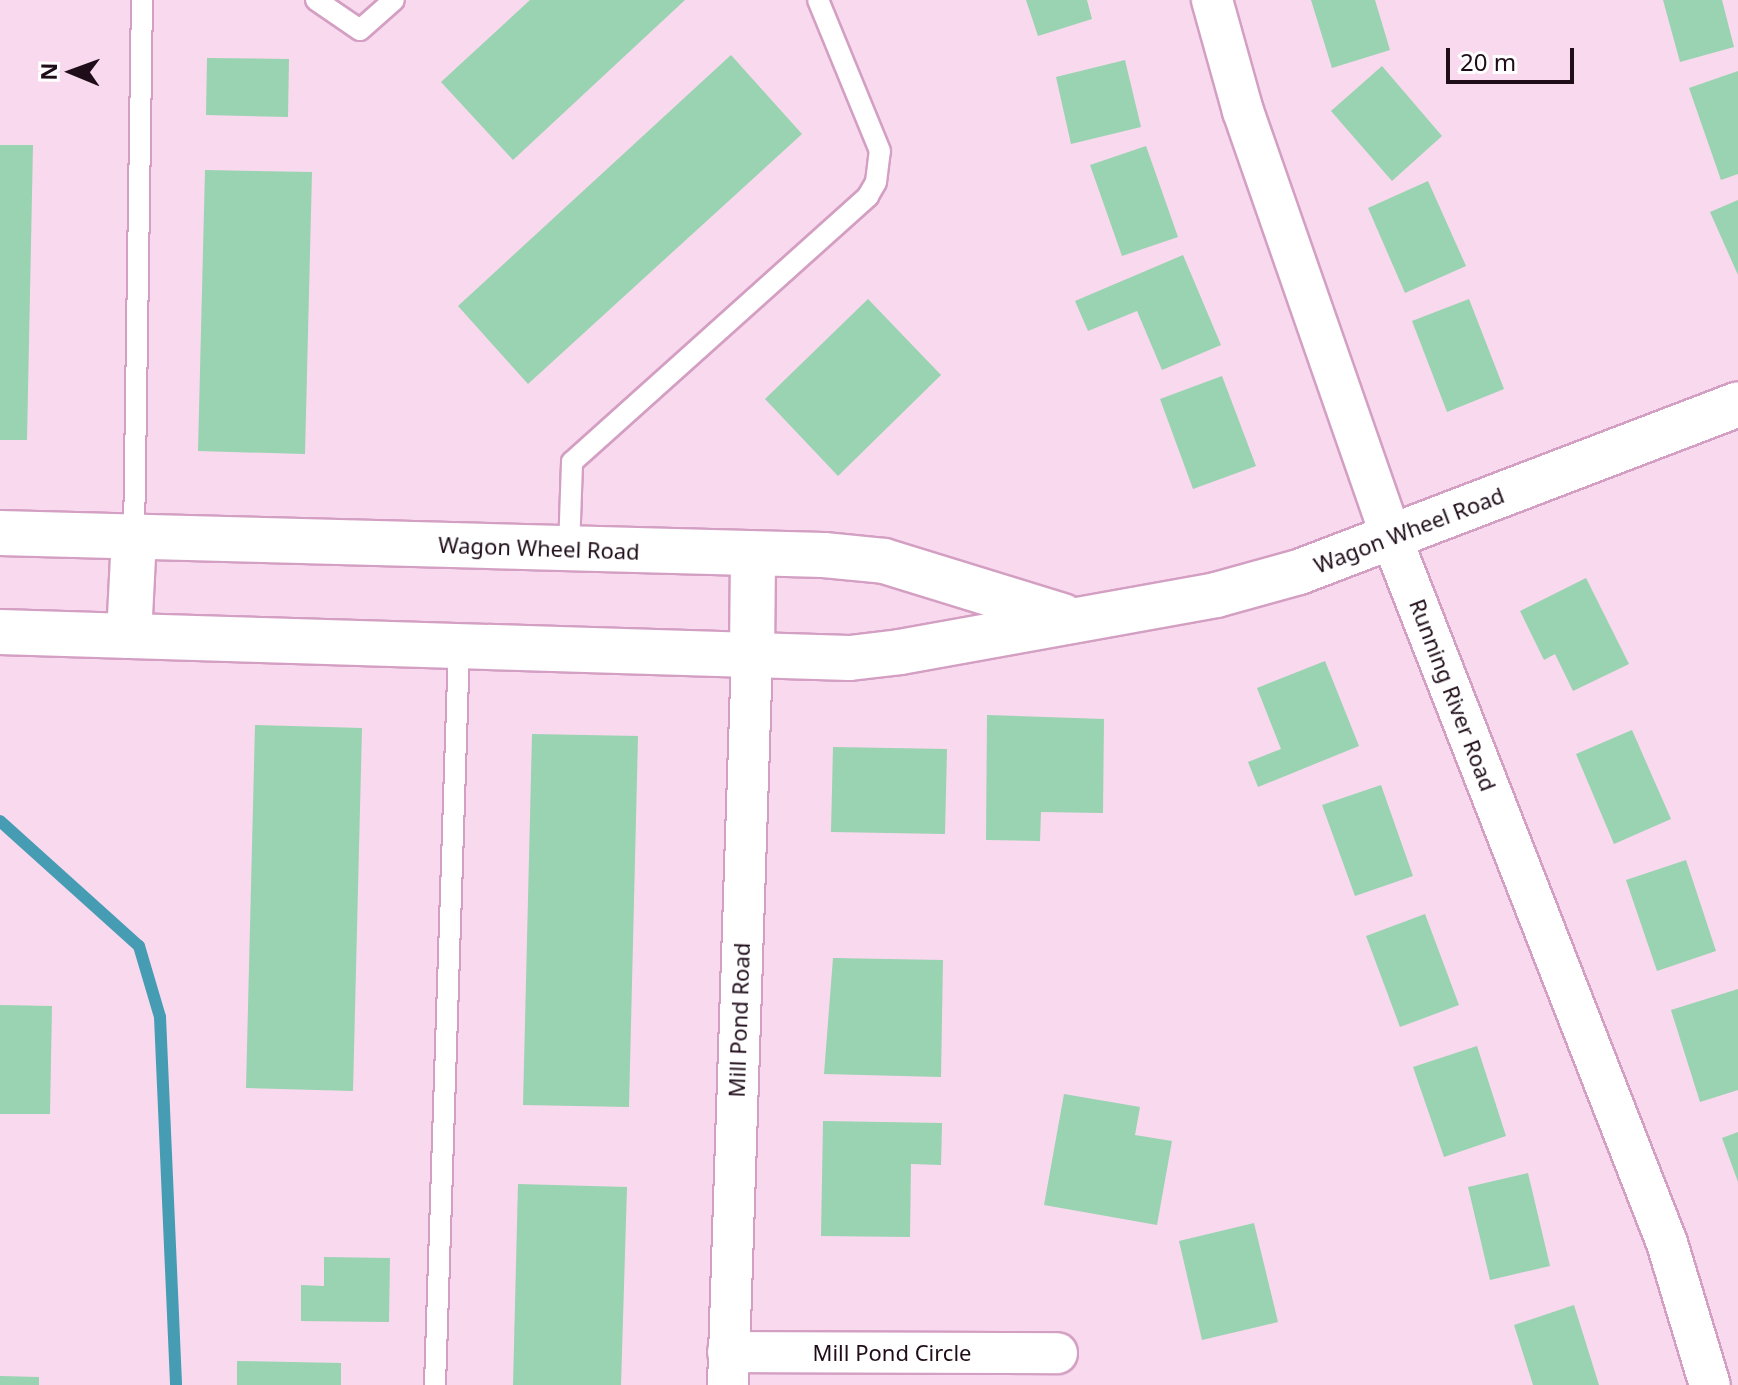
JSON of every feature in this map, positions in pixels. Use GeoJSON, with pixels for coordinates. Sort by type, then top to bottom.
{"type":"FeatureCollection","features":[{"type":"Feature","properties":{"kind":"street","name":"Running River Road"},"geometry":{"type":"LineString","coordinates":[[1212,0],[1243,111],[1391,537],[1667,1243],[1710,1385]]}},
{"type":"Feature","properties":{"kind":"street","name":"Wagon Wheel Road"},"geometry":{"type":"LineString","coordinates":[[0,632],[850,658],[1216,595],[1391,537],[1738,404]]}},
{"type":"Feature","properties":{"kind":"street","name":"Wagon Wheel Road"},"geometry":{"type":"LineString","coordinates":[[0,533],[753,554],[884,561],[1070,618]]}},
{"type":"Feature","properties":{"kind":"street"},"geometry":{"type":"LineString","coordinates":[[129,636],[134,537]]}},
{"type":"Feature","properties":{"kind":"street"},"geometry":{"type":"LineString","coordinates":[[752,654],[753,554]]}},
{"type":"Feature","properties":{"kind":"street","name":"Mill Pond Road"},"geometry":{"type":"LineString","coordinates":[[728,1369],[752,654]]}},
{"type":"Feature","properties":{"kind":"street","name":"Mill Pond Circle"},"geometry":{"type":"LineString","coordinates":[[728,1369],[1057,1353]]}},
{"type":"Feature","properties":{"kind":"lane"},"geometry":{"type":"LineString","coordinates":[[134,537],[142,0]]}},
{"type":"Feature","properties":{"kind":"lane"},"geometry":{"type":"LineString","coordinates":[[316,0],[360,30],[394,0]]}},
{"type":"Feature","properties":{"kind":"lane"},"geometry":{"type":"LineString","coordinates":[[569,549],[572,462],[868,196],[876,182],[880,151],[818,0]]}},
{"type":"Feature","properties":{"kind":"lane"},"geometry":{"type":"LineString","coordinates":[[435,1385],[459,645]]}},
{"type":"Feature","properties":{"kind":"building"},"geometry":{"type":"Polygon","coordinates":[[[530,0],[685,0],[513,160],[441,82],[530,0]]]}},
{"type":"Feature","properties":{"kind":"building"},"geometry":{"type":"Polygon","coordinates":[[[1026,0],[1087,0],[1092,19],[1038,36],[1026,0]]]}},
{"type":"Feature","properties":{"kind":"building"},"geometry":{"type":"Polygon","coordinates":[[[1311,0],[1375,0],[1390,50],[1332,68],[1311,0]]]}},
{"type":"Feature","properties":{"kind":"building"},"geometry":{"type":"Polygon","coordinates":[[[1663,0],[1722,0],[1734,47],[1680,62],[1663,0]]]}},
{"type":"Feature","properties":{"kind":"building"},"geometry":{"type":"Polygon","coordinates":[[[731,55],[802,134],[528,384],[458,306],[731,55]]]}},
{"type":"Feature","properties":{"kind":"building"},"geometry":{"type":"Polygon","coordinates":[[[207,58],[289,59],[288,117],[206,115],[207,58]]]}},
{"type":"Feature","properties":{"kind":"building"},"geometry":{"type":"Polygon","coordinates":[[[1125,60],[1141,127],[1071,144],[1056,77],[1125,60]]]}},
{"type":"Feature","properties":{"kind":"building"},"geometry":{"type":"Polygon","coordinates":[[[1382,66],[1442,136],[1392,181],[1331,111],[1382,66]]]}},
{"type":"Feature","properties":{"kind":"building"},"geometry":{"type":"Polygon","coordinates":[[[1738,71],[1738,174],[1721,180],[1689,88],[1738,71]]]}},
{"type":"Feature","properties":{"kind":"building"},"geometry":{"type":"Polygon","coordinates":[[[0,145],[33,145],[27,440],[0,440],[0,145]]]}},
{"type":"Feature","properties":{"kind":"building"},"geometry":{"type":"Polygon","coordinates":[[[1146,146],[1178,237],[1122,256],[1090,165],[1146,146]]]}},
{"type":"Feature","properties":{"kind":"building"},"geometry":{"type":"Polygon","coordinates":[[[205,170],[312,172],[305,454],[198,451],[205,170]]]}},
{"type":"Feature","properties":{"kind":"building"},"geometry":{"type":"Polygon","coordinates":[[[1428,181],[1466,266],[1405,293],[1368,208],[1428,181]]]}},
{"type":"Feature","properties":{"kind":"building"},"geometry":{"type":"Polygon","coordinates":[[[1738,200],[1738,275],[1710,212],[1738,200]]]}},
{"type":"Feature","properties":{"kind":"building"},"geometry":{"type":"Polygon","coordinates":[[[1183,255],[1221,345],[1162,370],[1137,311],[1088,331],[1075,301],[1183,255]]]}},
{"type":"Feature","properties":{"kind":"building"},"geometry":{"type":"Polygon","coordinates":[[[868,299],[941,375],[838,476],[765,399],[868,299]]]}},
{"type":"Feature","properties":{"kind":"building"},"geometry":{"type":"Polygon","coordinates":[[[1469,299],[1504,389],[1447,412],[1412,321],[1469,299]]]}},
{"type":"Feature","properties":{"kind":"building"},"geometry":{"type":"Polygon","coordinates":[[[1222,376],[1256,466],[1193,489],[1160,399],[1222,376]]]}},
{"type":"Feature","properties":{"kind":"building"},"geometry":{"type":"Polygon","coordinates":[[[1586,578],[1629,664],[1573,691],[1555,654],[1544,660],[1520,611],[1586,578]]]}},
{"type":"Feature","properties":{"kind":"building"},"geometry":{"type":"Polygon","coordinates":[[[1325,661],[1359,746],[1258,787],[1248,762],[1281,749],[1257,688],[1325,661]]]}},
{"type":"Feature","properties":{"kind":"building"},"geometry":{"type":"Polygon","coordinates":[[[987,715],[1104,719],[1103,813],[1041,812],[1040,841],[986,840],[987,715]]]}},
{"type":"Feature","properties":{"kind":"building"},"geometry":{"type":"Polygon","coordinates":[[[255,725],[362,728],[353,1091],[246,1088],[255,725]]]}},
{"type":"Feature","properties":{"kind":"building"},"geometry":{"type":"Polygon","coordinates":[[[1632,730],[1671,819],[1614,844],[1576,754],[1632,730]]]}},
{"type":"Feature","properties":{"kind":"building"},"geometry":{"type":"Polygon","coordinates":[[[532,734],[638,736],[629,1107],[523,1105],[532,734]]]}},
{"type":"Feature","properties":{"kind":"building"},"geometry":{"type":"Polygon","coordinates":[[[833,747],[947,749],[945,834],[831,832],[833,747]]]}},
{"type":"Feature","properties":{"kind":"building"},"geometry":{"type":"Polygon","coordinates":[[[1381,785],[1413,876],[1355,896],[1322,805],[1381,785]]]}},
{"type":"Feature","properties":{"kind":"building"},"geometry":{"type":"Polygon","coordinates":[[[1686,860],[1716,951],[1657,971],[1626,880],[1686,860]]]}},
{"type":"Feature","properties":{"kind":"building"},"geometry":{"type":"Polygon","coordinates":[[[1425,914],[1459,1005],[1400,1027],[1366,936],[1425,914]]]}},
{"type":"Feature","properties":{"kind":"building"},"geometry":{"type":"Polygon","coordinates":[[[833,958],[943,960],[941,1077],[824,1074],[833,958]]]}},
{"type":"Feature","properties":{"kind":"building"},"geometry":{"type":"Polygon","coordinates":[[[1738,989],[1738,1090],[1700,1102],[1671,1010],[1738,989]]]}},
{"type":"Feature","properties":{"kind":"building"},"geometry":{"type":"Polygon","coordinates":[[[0,1005],[52,1006],[50,1114],[0,1114],[0,1005]]]}},
{"type":"Feature","properties":{"kind":"building"},"geometry":{"type":"Polygon","coordinates":[[[1477,1046],[1506,1136],[1444,1157],[1413,1067],[1477,1046]]]}},
{"type":"Feature","properties":{"kind":"building"},"geometry":{"type":"Polygon","coordinates":[[[1064,1094],[1140,1107],[1135,1135],[1172,1141],[1157,1225],[1044,1205],[1064,1094]]]}},
{"type":"Feature","properties":{"kind":"building"},"geometry":{"type":"Polygon","coordinates":[[[823,1121],[942,1123],[941,1165],[911,1164],[910,1237],[821,1236],[823,1121]]]}},
{"type":"Feature","properties":{"kind":"building"},"geometry":{"type":"Polygon","coordinates":[[[1738,1132],[1738,1182],[1722,1138],[1738,1132]]]}},
{"type":"Feature","properties":{"kind":"building"},"geometry":{"type":"Polygon","coordinates":[[[1528,1173],[1550,1266],[1490,1280],[1468,1187],[1528,1173]]]}},
{"type":"Feature","properties":{"kind":"building"},"geometry":{"type":"Polygon","coordinates":[[[518,1184],[627,1187],[621,1385],[513,1385],[518,1184]]]}},
{"type":"Feature","properties":{"kind":"building"},"geometry":{"type":"Polygon","coordinates":[[[1254,1223],[1278,1322],[1202,1340],[1179,1241],[1254,1223]]]}},
{"type":"Feature","properties":{"kind":"building"},"geometry":{"type":"Polygon","coordinates":[[[324,1257],[390,1258],[389,1322],[301,1321],[301,1285],[324,1286],[324,1257]]]}},
{"type":"Feature","properties":{"kind":"building"},"geometry":{"type":"Polygon","coordinates":[[[1574,1305],[1599,1385],[1533,1385],[1514,1325],[1574,1305]]]}},
{"type":"Feature","properties":{"kind":"building"},"geometry":{"type":"Polygon","coordinates":[[[237,1361],[341,1363],[341,1385],[237,1385],[237,1361]]]}},
{"type":"Feature","properties":{"kind":"building"},"geometry":{"type":"Polygon","coordinates":[[[0,1376],[39,1377],[39,1385],[0,1385],[0,1376]]]}},
{"type":"Feature","properties":{"kind":"waterway"},"geometry":{"type":"LineString","coordinates":[[0,821],[139,946],[160,1017],[176,1385]]}}]}
